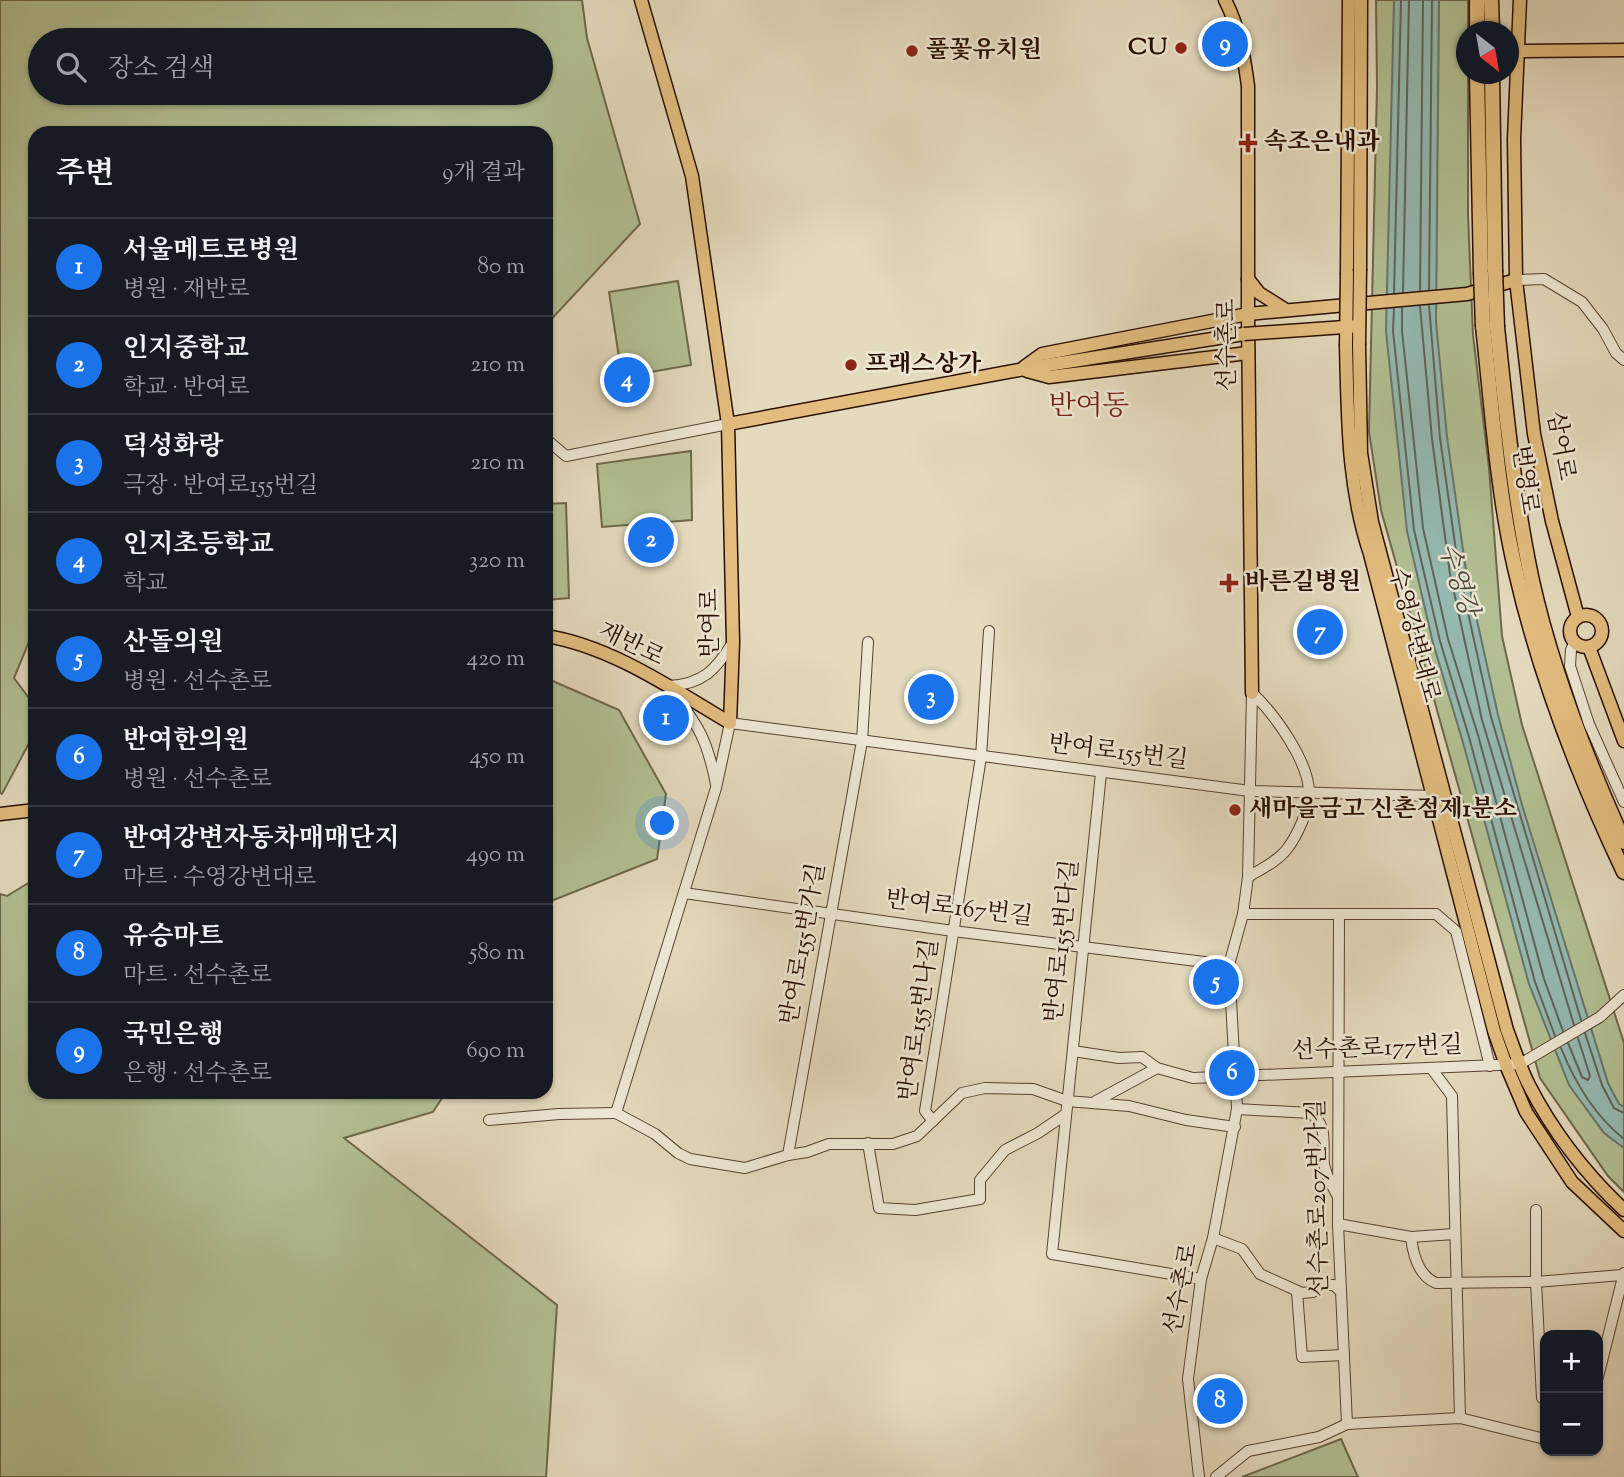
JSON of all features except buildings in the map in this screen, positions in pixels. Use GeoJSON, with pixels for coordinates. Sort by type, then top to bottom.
{"type":"FeatureCollection","features":[{"type":"Feature","properties":{"kind":"highway"},"geometry":{"type":"LineString","coordinates":[[1477,0],[1477,21]]}},
{"type":"Feature","properties":{"kind":"highway"},"geometry":{"type":"LineString","coordinates":[[1492,0],[1492,21]]}},
{"type":"Feature","properties":{"kind":"highway","name":"번영로"},"geometry":{"type":"LineString","coordinates":[[1478,84],[1500,478],[1515,567],[1535,646],[1562,730],[1624,872]]}},
{"type":"Feature","properties":{"kind":"highway","name":"번영로"},"geometry":{"type":"LineString","coordinates":[[1488,272],[1492,84]]}},
{"type":"Feature","properties":{"kind":"highway","name":"번영로"},"geometry":{"type":"LineString","coordinates":[[1490,327],[1532,582],[1551,655],[1576,729],[1624,842]]}},
{"type":"Feature","properties":{"kind":"main road","name":"반여로"},"geometry":{"type":"LineString","coordinates":[[640,0],[692,176],[729,424],[733,642],[730,723]]}},
{"type":"Feature","properties":{"kind":"main road","name":"선수촌로"},"geometry":{"type":"LineString","coordinates":[[1225,0],[1244,51],[1248,86],[1252,693]]}},
{"type":"Feature","properties":{"kind":"main road","name":"수영강변대로"},"geometry":{"type":"LineString","coordinates":[[1349,0],[1353,271],[1349,454],[1361,527],[1494,1031],[1506,1065],[1526,1112],[1572,1182],[1624,1231]]}},
{"type":"Feature","properties":{"kind":"main road","name":"수영강변대로"},"geometry":{"type":"LineString","coordinates":[[1353,271],[1361,0]]}},
{"type":"Feature","properties":{"kind":"main road","name":"삼어로"},"geometry":{"type":"LineString","coordinates":[[1519,26],[1520,0]]}},
{"type":"Feature","properties":{"kind":"main road"},"geometry":{"type":"LineString","coordinates":[[1519,51],[1624,50]]}},
{"type":"Feature","properties":{"kind":"main road","name":"삼어로"},"geometry":{"type":"LineString","coordinates":[[1516,84],[1514,139],[1516,280],[1534,434],[1552,520],[1578,617]]}},
{"type":"Feature","properties":{"kind":"main road"},"geometry":{"type":"LineString","coordinates":[[1248,279],[1259,293],[1286,310]]}},
{"type":"Feature","properties":{"kind":"main road"},"geometry":{"type":"LineString","coordinates":[[1020,370],[1042,354],[1248,314],[1467,294],[1516,280]]}},
{"type":"Feature","properties":{"kind":"main road"},"geometry":{"type":"LineString","coordinates":[[729,424],[1035,367],[1244,334],[1353,326]]}},
{"type":"Feature","properties":{"kind":"main road","name":"수영강변대로"},"geometry":{"type":"LineString","coordinates":[[1353,346],[1361,453],[1372,522],[1507,1030],[1528,1083],[1570,1151],[1624,1210]]}},
{"type":"Feature","properties":{"kind":"main road"},"geometry":{"type":"LineString","coordinates":[[1020,370],[1049,377],[1248,353]]}},
{"type":"Feature","properties":{"kind":"main road"},"geometry":{"type":"LineString","coordinates":[[1589,647],[1601,637],[1601,626],[1589,615],[1578,617],[1570,629],[1575,642],[1589,647],[1624,741]]}},
{"type":"Feature","properties":{"kind":"main road","name":"재반로"},"geometry":{"type":"LineString","coordinates":[[553,637],[584,644],[668,686],[730,723]]}},
{"type":"Feature","properties":{"kind":"main road"},"geometry":{"type":"LineString","coordinates":[[0,814],[28,811]]}},
{"type":"Feature","properties":{"kind":"street"},"geometry":{"type":"LineString","coordinates":[[1516,280],[1544,279],[1582,302],[1603,329],[1616,353],[1624,360]]}},
{"type":"Feature","properties":{"kind":"street"},"geometry":{"type":"LineString","coordinates":[[553,445],[566,456],[729,424]]}},
{"type":"Feature","properties":{"kind":"street"},"geometry":{"type":"LineString","coordinates":[[981,757],[989,631]]}},
{"type":"Feature","properties":{"kind":"street"},"geometry":{"type":"LineString","coordinates":[[668,686],[691,685],[720,665],[733,642]]}},
{"type":"Feature","properties":{"kind":"street"},"geometry":{"type":"LineString","coordinates":[[862,741],[868,642]]}},
{"type":"Feature","properties":{"kind":"street"},"geometry":{"type":"LineString","coordinates":[[1575,642],[1571,650],[1570,666],[1589,724],[1623,799]]}},
{"type":"Feature","properties":{"kind":"street"},"geometry":{"type":"LineString","coordinates":[[668,686],[696,723],[709,751],[716,789]]}},
{"type":"Feature","properties":{"kind":"street"},"geometry":{"type":"LineString","coordinates":[[1248,877],[1274,861],[1287,848],[1306,810],[1309,794],[1307,779],[1286,733],[1269,708],[1252,693]]}},
{"type":"Feature","properties":{"kind":"street","name":"선수촌로"},"geometry":{"type":"LineString","coordinates":[[1199,1477],[1188,1379],[1201,1279],[1213,1238],[1237,1109],[1229,964],[1243,914],[1248,877],[1252,693]]}},
{"type":"Feature","properties":{"kind":"street","name":"반여로155번길"},"geometry":{"type":"LineString","coordinates":[[730,723],[1250,791],[1433,796]]}},
{"type":"Feature","properties":{"kind":"street","name":"반여로"},"geometry":{"type":"LineString","coordinates":[[616,1113],[716,789],[730,723]]}},
{"type":"Feature","properties":{"kind":"street","name":"반여로155번가길"},"geometry":{"type":"LineString","coordinates":[[788,1155],[862,741]]}},
{"type":"Feature","properties":{"kind":"street","name":"반여로155번나길"},"geometry":{"type":"LineString","coordinates":[[933,1121],[925,1111],[981,757]]}},
{"type":"Feature","properties":{"kind":"street","name":"반여로155번다길"},"geometry":{"type":"LineString","coordinates":[[1101,773],[1052,1254],[1201,1279]]}},
{"type":"Feature","properties":{"kind":"street","name":"반여로167번길"},"geometry":{"type":"LineString","coordinates":[[684,893],[953,931],[1229,964]]}},
{"type":"Feature","properties":{"kind":"street"},"geometry":{"type":"LineString","coordinates":[[1243,914],[1436,914],[1456,931],[1490,1066]]}},
{"type":"Feature","properties":{"kind":"street","name":"선수촌로207번가길"},"geometry":{"type":"LineString","coordinates":[[1339,914],[1338,1224],[1347,1424]]}},
{"type":"Feature","properties":{"kind":"street"},"geometry":{"type":"LineString","coordinates":[[1521,1064],[1600,1017],[1624,995]]}},
{"type":"Feature","properties":{"kind":"street"},"geometry":{"type":"LineString","coordinates":[[1073,1051],[1119,1058],[1142,1057],[1157,1068],[1193,1078],[1236,1076]]}},
{"type":"Feature","properties":{"kind":"street","name":"선수촌로177번길"},"geometry":{"type":"LineString","coordinates":[[1236,1076],[1521,1064]]}},
{"type":"Feature","properties":{"kind":"street"},"geometry":{"type":"LineString","coordinates":[[1095,1102],[1157,1068]]}},
{"type":"Feature","properties":{"kind":"street"},"geometry":{"type":"LineString","coordinates":[[1431,1068],[1452,1096],[1460,1418]]}},
{"type":"Feature","properties":{"kind":"street"},"geometry":{"type":"LineString","coordinates":[[489,1120],[559,1114],[616,1113],[654,1134],[690,1159],[745,1168],[829,1144],[893,1144],[916,1136],[962,1093],[985,1088],[1033,1089],[1067,1101],[1129,1105],[1186,1120],[1235,1127]]}},
{"type":"Feature","properties":{"kind":"street"},"geometry":{"type":"LineString","coordinates":[[1237,1109],[1310,1113],[1319,1119],[1325,1165],[1338,1197]]}},
{"type":"Feature","properties":{"kind":"street"},"geometry":{"type":"LineString","coordinates":[[868,1143],[879,1208],[915,1210],[980,1199],[980,1180],[1005,1150],[1038,1133],[1066,1114]]}},
{"type":"Feature","properties":{"kind":"street"},"geometry":{"type":"LineString","coordinates":[[1536,1210],[1536,1282],[1542,1393]]}},
{"type":"Feature","properties":{"kind":"street"},"geometry":{"type":"LineString","coordinates":[[1338,1224],[1411,1237],[1454,1234]]}},
{"type":"Feature","properties":{"kind":"street"},"geometry":{"type":"LineString","coordinates":[[1411,1237],[1422,1273],[1436,1283],[1536,1282],[1623,1274],[1603,1356]]}},
{"type":"Feature","properties":{"kind":"street"},"geometry":{"type":"LineString","coordinates":[[1213,1238],[1242,1249],[1260,1274],[1297,1292],[1313,1292],[1322,1285],[1334,1285],[1341,1292]]}},
{"type":"Feature","properties":{"kind":"street"},"geometry":{"type":"LineString","coordinates":[[1297,1292],[1302,1357],[1344,1355]]}},
{"type":"Feature","properties":{"kind":"street"},"geometry":{"type":"LineString","coordinates":[[1216,1477],[1248,1451],[1319,1437],[1347,1424],[1460,1418],[1540,1438]]}},
{"type":"Feature","properties":{"kind":"green space"},"geometry":{"type":"Polygon","coordinates":[[[0,0],[582,0],[587,38],[640,224],[553,317],[553,126],[28,126],[28,644],[14,678],[28,697],[28,745],[2,794],[0,0]]]}},
{"type":"Feature","properties":{"kind":"green space"},"geometry":{"type":"Polygon","coordinates":[[[1376,0],[1468,0],[1468,21],[1456,21],[1456,84],[1468,84],[1468,215],[1473,335],[1489,468],[1502,636],[1522,725],[1624,1043],[1624,1192],[1608,1176],[1540,1078],[1381,510],[1369,432],[1377,87],[1376,0]]]}},
{"type":"Feature","properties":{"kind":"green space"},"geometry":{"type":"Polygon","coordinates":[[[678,281],[691,365],[622,377],[609,292],[678,281]]]}},
{"type":"Feature","properties":{"kind":"green space"},"geometry":{"type":"Polygon","coordinates":[[[691,451],[692,520],[602,527],[597,464],[691,451]]]}},
{"type":"Feature","properties":{"kind":"green space"},"geometry":{"type":"Polygon","coordinates":[[[566,503],[569,598],[553,599],[553,504],[566,503]]]}},
{"type":"Feature","properties":{"kind":"green space"},"geometry":{"type":"Polygon","coordinates":[[[553,681],[619,710],[666,794],[657,859],[553,900],[553,681]]]}},
{"type":"Feature","properties":{"kind":"green space"},"geometry":{"type":"Polygon","coordinates":[[[28,883],[28,1099],[441,1099],[433,1112],[344,1138],[557,1305],[546,1477],[0,1477],[0,894],[7,896],[28,883]]]}},
{"type":"Feature","properties":{"kind":"green space"},"geometry":{"type":"Polygon","coordinates":[[[1341,1439],[1358,1477],[1242,1477],[1341,1439]]]}},
{"type":"Feature","properties":{"kind":"water","name":"수영강"},"geometry":{"type":"Polygon","coordinates":[[[1394,0],[1439,0],[1436,322],[1447,437],[1466,571],[1498,715],[1522,805],[1608,1083],[1619,1104],[1624,1107],[1624,1148],[1604,1133],[1569,1085],[1529,984],[1433,643],[1407,531],[1386,331],[1394,0]]]}},
{"type":"Feature","properties":{"kind":"place","name":"국민은행"},"geometry":{"type":"Point","coordinates":[1225,44]}},
{"type":"Feature","properties":{"kind":"place","name":"CU"},"geometry":{"type":"Point","coordinates":[1181,48]}},
{"type":"Feature","properties":{"kind":"place","name":"풀꽃유치원"},"geometry":{"type":"Point","coordinates":[912,51]}},
{"type":"Feature","properties":{"kind":"place","name":"속조은내과"},"geometry":{"type":"Point","coordinates":[1248,143]}},
{"type":"Feature","properties":{"kind":"place","name":"프래스상가"},"geometry":{"type":"Point","coordinates":[851,365]}},
{"type":"Feature","properties":{"kind":"place","name":"인지초등학교"},"geometry":{"type":"Point","coordinates":[627,380]}},
{"type":"Feature","properties":{"kind":"place","name":"인지중학교"},"geometry":{"type":"Point","coordinates":[651,540]}},
{"type":"Feature","properties":{"kind":"place","name":"바른길병원"},"geometry":{"type":"Point","coordinates":[1229,583]}},
{"type":"Feature","properties":{"kind":"place","name":"반여강변자동차매매단지"},"geometry":{"type":"Point","coordinates":[1320,632]}},
{"type":"Feature","properties":{"kind":"place","name":"덕성화랑"},"geometry":{"type":"Point","coordinates":[931,697]}},
{"type":"Feature","properties":{"kind":"place","name":"서울메트로병원"},"geometry":{"type":"Point","coordinates":[666,718]}},
{"type":"Feature","properties":{"kind":"place","name":"새마을금고 신촌점제1분소"},"geometry":{"type":"Point","coordinates":[1235,810]}},
{"type":"Feature","properties":{"kind":"place","name":"산돌의원"},"geometry":{"type":"Point","coordinates":[1216,982]}},
{"type":"Feature","properties":{"kind":"place","name":"반여한의원"},"geometry":{"type":"Point","coordinates":[1232,1073]}},
{"type":"Feature","properties":{"kind":"place","name":"유승마트"},"geometry":{"type":"Point","coordinates":[1220,1401]}},
{"type":"Feature","properties":{"kind":"district","name":"반여동"},"geometry":{"type":"Point","coordinates":[1089,407]}}]}
